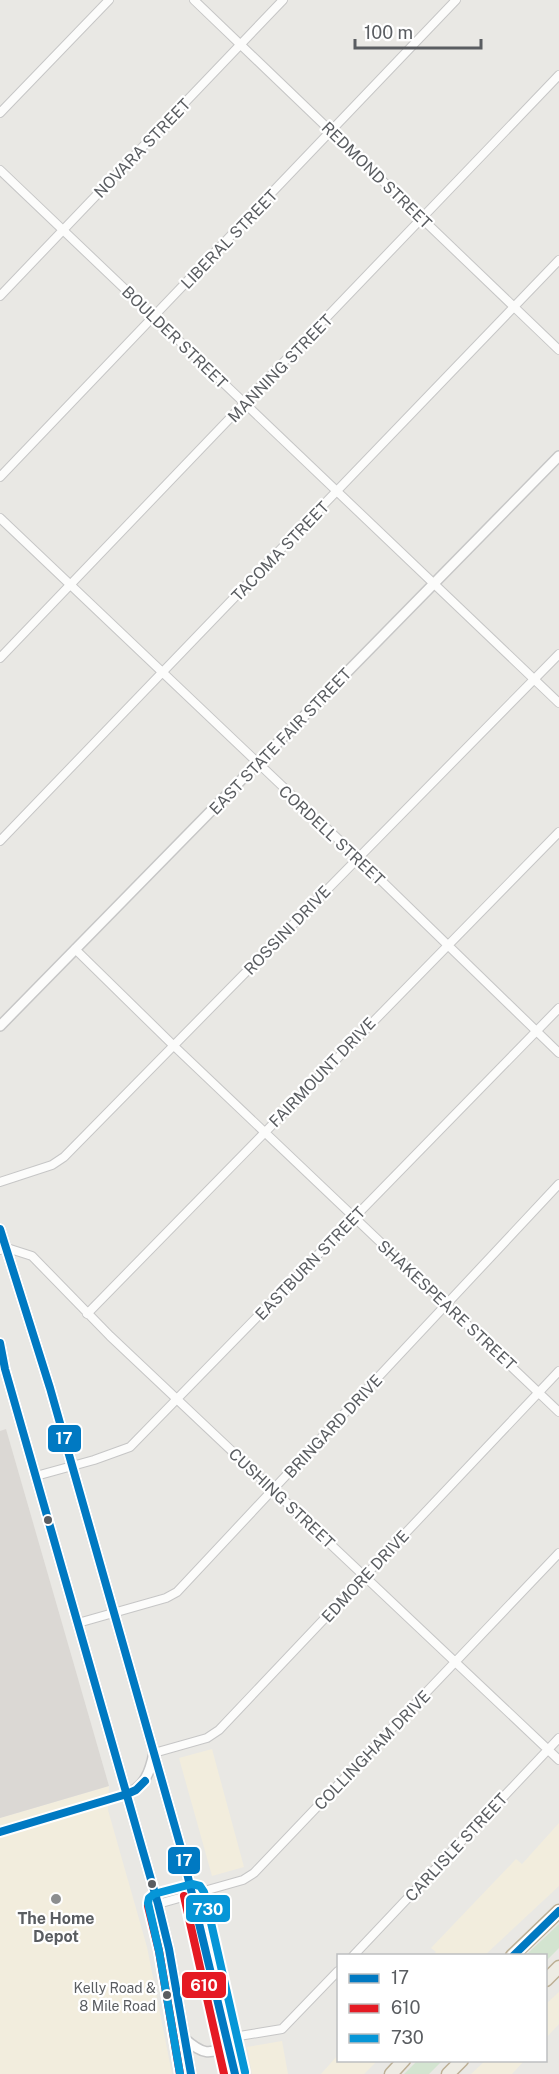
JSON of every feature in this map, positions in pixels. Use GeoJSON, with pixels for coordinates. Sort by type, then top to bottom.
{"type":"FeatureCollection","features":[{"type":"Feature","properties":{"kind":"highway"},"geometry":{"type":"LineString","coordinates":[[514,1954],[559,1911]]}},
{"type":"Feature","properties":{"kind":"highway"},"geometry":{"type":"LineString","coordinates":[[547,1979],[559,1967]]}},
{"type":"Feature","properties":{"kind":"highway"},"geometry":{"type":"LineString","coordinates":[[391,2074],[403,2062]]}},
{"type":"Feature","properties":{"kind":"highway"},"geometry":{"type":"LineString","coordinates":[[448,2074],[461,2062]]}},
{"type":"Feature","properties":{"kind":"street"},"geometry":{"type":"LineString","coordinates":[[0,113],[109,0]]}},
{"type":"Feature","properties":{"kind":"street","name":"REDMOND STREET"},"geometry":{"type":"LineString","coordinates":[[194,0],[559,350]]}},
{"type":"Feature","properties":{"kind":"street","name":"NOVARA STREET"},"geometry":{"type":"LineString","coordinates":[[0,296],[283,0]]}},
{"type":"Feature","properties":{"kind":"street","name":"LIBERAL STREET"},"geometry":{"type":"LineString","coordinates":[[0,477],[456,0]]}},
{"type":"Feature","properties":{"kind":"street","name":"MANNING STREET"},"geometry":{"type":"LineString","coordinates":[[0,658],[559,75]]}},
{"type":"Feature","properties":{"kind":"street","name":"BOULDER STREET"},"geometry":{"type":"LineString","coordinates":[[0,170],[559,704]]}},
{"type":"Feature","properties":{"kind":"street","name":"TACOMA STREET"},"geometry":{"type":"LineString","coordinates":[[0,841],[559,260]]}},
{"type":"Feature","properties":{"kind":"street","name":"EAST STATE FAIR STREET"},"geometry":{"type":"LineString","coordinates":[[0,1026],[559,456]]}},
{"type":"Feature","properties":{"kind":"street","name":"CORDELL STREET"},"geometry":{"type":"LineString","coordinates":[[0,518],[448,944],[559,1053]]}},
{"type":"Feature","properties":{"kind":"street","name":"ROSSINI DRIVE"},"geometry":{"type":"LineString","coordinates":[[0,1182],[43,1169],[60,1161],[559,654]]}},
{"type":"Feature","properties":{"kind":"street","name":"FAIRMOUNT DRIVE"},"geometry":{"type":"LineString","coordinates":[[87,1314],[559,832]]}},
{"type":"Feature","properties":{"kind":"street","name":"SHAKESPEARE STREET"},"geometry":{"type":"LineString","coordinates":[[75,950],[559,1412]]}},
{"type":"Feature","properties":{"kind":"street","name":"EASTBURN STREET"},"geometry":{"type":"LineString","coordinates":[[36,1476],[127,1449],[559,1008]]}},
{"type":"Feature","properties":{"kind":"street","name":"BRINGARD DRIVE"},"geometry":{"type":"LineString","coordinates":[[78,1623],[166,1598],[177,1592],[559,1184]]}},
{"type":"Feature","properties":{"kind":"street"},"geometry":{"type":"LineString","coordinates":[[0,1229],[3,1250],[72,1466],[194,1894],[235,2074]]}},
{"type":"Feature","properties":{"kind":"street","name":"CUSHING STREET"},"geometry":{"type":"LineString","coordinates":[[3,1250],[32,1256],[87,1314],[559,1760]]}},
{"type":"Feature","properties":{"kind":"street"},"geometry":{"type":"LineString","coordinates":[[0,1343],[1,1355],[158,1904],[169,1949],[191,2074]]}},
{"type":"Feature","properties":{"kind":"street","name":"EDMORE DRIVE"},"geometry":{"type":"LineString","coordinates":[[154,1753],[212,1736],[559,1371]]}},
{"type":"Feature","properties":{"kind":"street","name":"COLLINGHAM DRIVE"},"geometry":{"type":"LineString","coordinates":[[158,1904],[243,1880],[254,1873],[559,1553]]}},
{"type":"Feature","properties":{"kind":"street","name":"CARLISLE STREET"},"geometry":{"type":"LineString","coordinates":[[355,1954],[559,1738]]}},
{"type":"Feature","properties":{"kind":"street"},"geometry":{"type":"LineString","coordinates":[[0,1832],[136,1790],[144,1783],[154,1753]]}},
{"type":"Feature","properties":{"kind":"street"},"geometry":{"type":"LineString","coordinates":[[185,2039],[194,2047],[205,2052],[215,2051],[228,2041],[282,2029],[337,1973]]}},
{"type":"Feature","properties":{"kind":"shaded area"},"geometry":{"type":"Polygon","coordinates":[[[6,1429],[109,1786],[0,1818],[0,1431],[6,1429]]]}},
{"type":"Feature","properties":{"kind":"shaded area"},"geometry":{"type":"Polygon","coordinates":[[[212,1749],[244,1867],[212,1876],[179,1758],[212,1749]]]}},
{"type":"Feature","properties":{"kind":"shaded area"},"geometry":{"type":"Polygon","coordinates":[[[109,1786],[108,1810],[147,1947],[172,2074],[0,2074],[0,1818],[109,1786]]]}},
{"type":"Feature","properties":{"kind":"shaded area"},"geometry":{"type":"Polygon","coordinates":[[[559,1823],[559,1886],[486,1954],[434,1954],[436,1952],[431,1948],[516,1859],[522,1864],[559,1823]]]}},
{"type":"Feature","properties":{"kind":"shaded area"},"geometry":{"type":"Polygon","coordinates":[[[559,1992],[559,2024],[547,2037],[547,2003],[559,1992]]]}},
{"type":"Feature","properties":{"kind":"shaded area"},"geometry":{"type":"Polygon","coordinates":[[[282,2041],[288,2074],[252,2074],[247,2047],[282,2041]]]}},
{"type":"Feature","properties":{"kind":"shaded area"},"geometry":{"type":"Polygon","coordinates":[[[337,2056],[337,2062],[376,2062],[364,2074],[321,2074],[337,2056]]]}},
{"type":"Feature","properties":{"kind":"shaded area"},"geometry":{"type":"Polygon","coordinates":[[[484,2062],[523,2062],[512,2074],[471,2074],[484,2062]]]}},
{"type":"Feature","properties":{"kind":"green space"},"geometry":{"type":"Polygon","coordinates":[[[559,1924],[559,1948],[547,1960],[547,1954],[527,1954],[559,1924]]]}},
{"type":"Feature","properties":{"kind":"green space"},"geometry":{"type":"Polygon","coordinates":[[[416,2062],[441,2062],[429,2074],[404,2074],[416,2062]]]}},
{"type":"Feature","properties":{"kind":"transit line","name":"17"},"geometry":{"type":"LineString","coordinates":[[0,1229],[50,1388],[181,1848],[235,2074]]}},
{"type":"Feature","properties":{"kind":"transit line","name":"17"},"geometry":{"type":"LineString","coordinates":[[0,1343],[5,1369],[158,1904],[169,1949],[191,2074]]}},
{"type":"Feature","properties":{"kind":"transit line","name":"17"},"geometry":{"type":"LineString","coordinates":[[0,1832],[127,1794],[136,1790],[145,1781]]}},
{"type":"Feature","properties":{"kind":"transit line","name":"730"},"geometry":{"type":"LineString","coordinates":[[180,2074],[159,1951],[148,1903],[149,1898],[154,1894],[192,1884],[200,1886],[204,1892],[245,2072]]}},
{"type":"Feature","properties":{"kind":"transit line","name":"610"},"geometry":{"type":"LineString","coordinates":[[184,1896],[224,2074]]}},
{"type":"Feature","properties":{"kind":"transit line","name":"610"},"geometry":{"type":"LineString","coordinates":[[148,1906],[159,1951],[180,2074]]}},
{"type":"Feature","properties":{"kind":"transit line","name":"17"},"geometry":{"type":"LineString","coordinates":[[515,1954],[559,1911]]}},
{"type":"Feature","properties":{"kind":"place","name":"The Home Depot"},"geometry":{"type":"Point","coordinates":[56,1899]}},
{"type":"Feature","properties":{"kind":"place","name":"Kelly Road & 8 Mile Road"},"geometry":{"type":"Point","coordinates":[167,1995]}}]}
